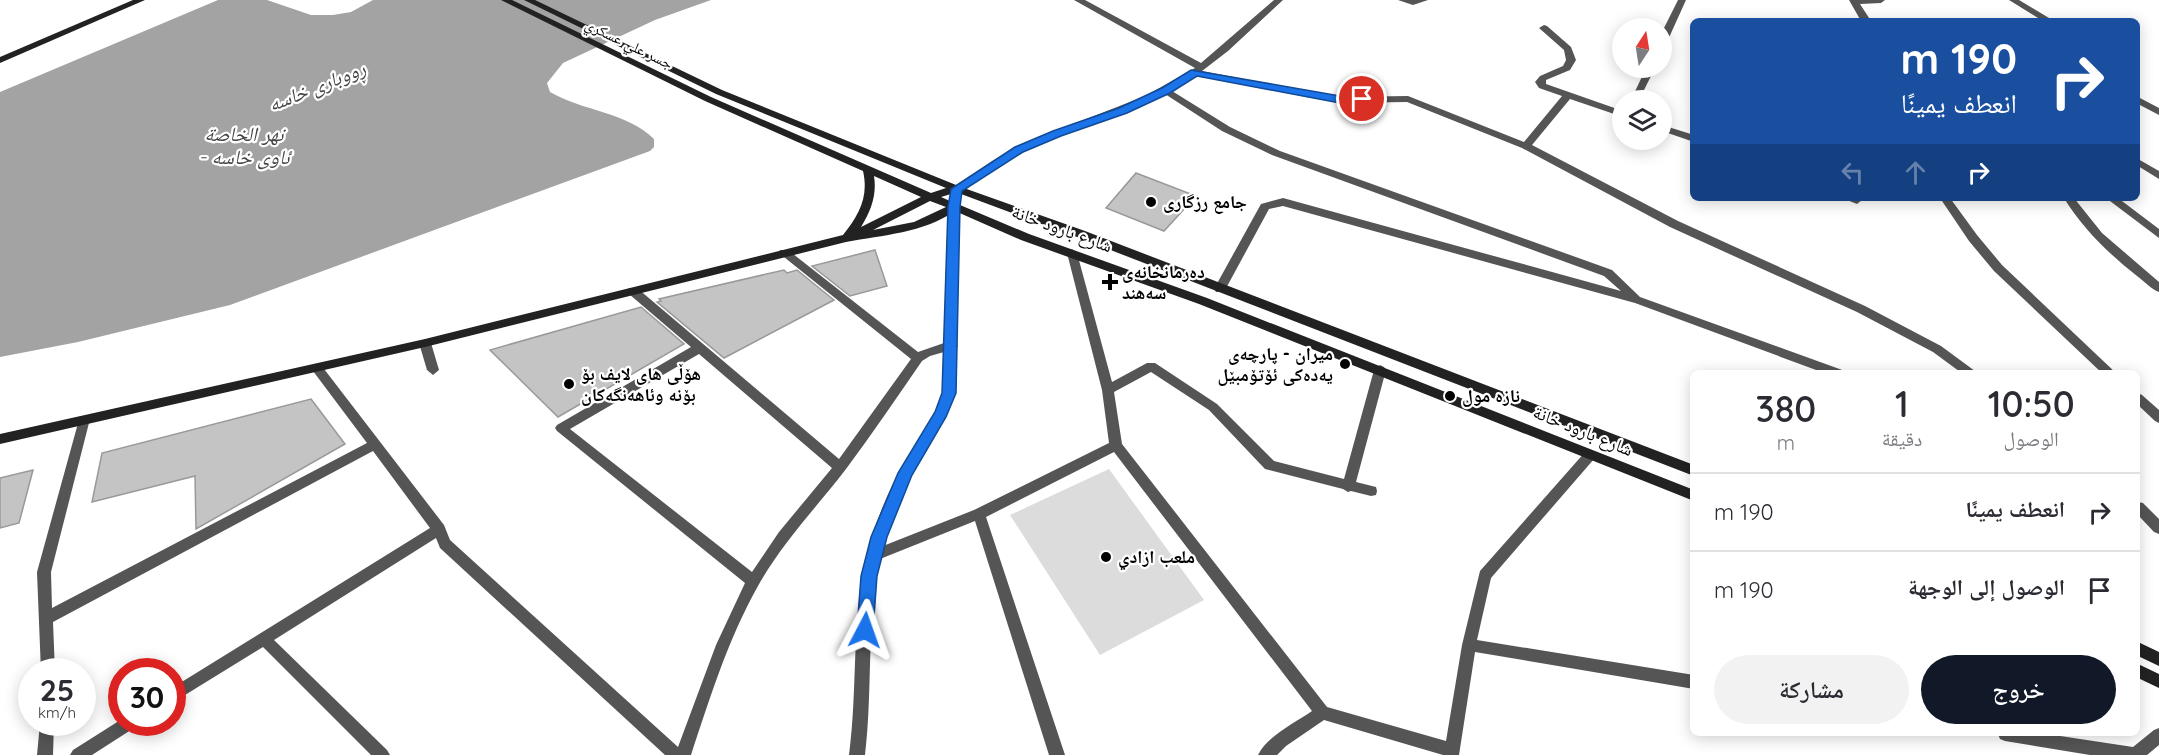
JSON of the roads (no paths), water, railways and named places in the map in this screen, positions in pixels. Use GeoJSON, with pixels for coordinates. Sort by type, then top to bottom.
{"type":"FeatureCollection","features":[{"type":"Feature","properties":{"kind":"main road"},"geometry":{"type":"LineString","coordinates":[[0,60],[141,0]]}},
{"type":"Feature","properties":{"kind":"main road","name":"جسر علي عسكري"},"geometry":{"type":"LineString","coordinates":[[505,0],[708,99],[867,168]]}},
{"type":"Feature","properties":{"kind":"main road","name":"جسر علي عسكري"},"geometry":{"type":"LineString","coordinates":[[528,0],[719,92],[957,189]]}},
{"type":"Feature","properties":{"kind":"main road"},"geometry":{"type":"LineString","coordinates":[[850,237],[869,202],[871,185],[867,168]]}},
{"type":"Feature","properties":{"kind":"main road","name":"شارع بارود خانة"},"geometry":{"type":"LineString","coordinates":[[867,168],[1025,237],[1203,301],[1690,494]]}},
{"type":"Feature","properties":{"kind":"main road"},"geometry":{"type":"LineString","coordinates":[[0,439],[425,343],[784,253],[919,223],[939,216],[954,207],[957,189],[931,196],[850,237]]}},
{"type":"Feature","properties":{"kind":"main road","name":"شارع بارود خانة"},"geometry":{"type":"LineString","coordinates":[[957,189],[1690,469]]}},
{"type":"Feature","properties":{"kind":"main road"},"geometry":{"type":"LineString","coordinates":[[1025,237],[1039,219]]}},
{"type":"Feature","properties":{"kind":"main road"},"geometry":{"type":"LineString","coordinates":[[2140,650],[2159,659]]}},
{"type":"Feature","properties":{"kind":"main road"},"geometry":{"type":"LineString","coordinates":[[2140,672],[2159,681]]}},
{"type":"Feature","properties":{"kind":"street"},"geometry":{"type":"LineString","coordinates":[[1078,0],[1199,70],[1340,100],[1408,99],[1526,146],[1674,224],[1902,329],[1967,370]]}},
{"type":"Feature","properties":{"kind":"street"},"geometry":{"type":"LineString","coordinates":[[957,189],[1001,160],[1038,141],[1123,110],[1166,91],[1199,70],[1279,0]]}},
{"type":"Feature","properties":{"kind":"street"},"geometry":{"type":"LineString","coordinates":[[1402,0],[1413,2],[1424,0]]}},
{"type":"Feature","properties":{"kind":"street"},"geometry":{"type":"LineString","coordinates":[[1672,21],[1682,0]]}},
{"type":"Feature","properties":{"kind":"street"},"geometry":{"type":"LineString","coordinates":[[1864,18],[1854,1],[1881,0]]}},
{"type":"Feature","properties":{"kind":"street"},"geometry":{"type":"LineString","coordinates":[[2013,0],[2044,18]]}},
{"type":"Feature","properties":{"kind":"street"},"geometry":{"type":"LineString","coordinates":[[1544,28],[1568,49],[1571,60],[1567,68],[1543,78],[1540,82],[1542,86],[1612,110]]}},
{"type":"Feature","properties":{"kind":"street"},"geometry":{"type":"LineString","coordinates":[[1166,91],[1226,129],[1258,146],[1333,176],[1608,273],[1638,300]]}},
{"type":"Feature","properties":{"kind":"street"},"geometry":{"type":"LineString","coordinates":[[1526,146],[1567,96]]}},
{"type":"Feature","properties":{"kind":"street"},"geometry":{"type":"LineString","coordinates":[[2140,103],[2159,102]]}},
{"type":"Feature","properties":{"kind":"street"},"geometry":{"type":"LineString","coordinates":[[2140,103],[2159,112]]}},
{"type":"Feature","properties":{"kind":"street"},"geometry":{"type":"LineString","coordinates":[[1672,131],[1690,138]]}},
{"type":"Feature","properties":{"kind":"street"},"geometry":{"type":"LineString","coordinates":[[2140,163],[2159,176]]}},
{"type":"Feature","properties":{"kind":"street"},"geometry":{"type":"LineString","coordinates":[[1947,201],[1972,238],[1998,268],[2107,370]]}},
{"type":"Feature","properties":{"kind":"street"},"geometry":{"type":"LineString","coordinates":[[2071,201],[2085,222],[2100,238],[2159,288]]}},
{"type":"Feature","properties":{"kind":"street"},"geometry":{"type":"LineString","coordinates":[[2115,201],[2159,234]]}},
{"type":"Feature","properties":{"kind":"street"},"geometry":{"type":"LineString","coordinates":[[1221,289],[1265,207],[1283,202],[1638,300],[1829,370]]}},
{"type":"Feature","properties":{"kind":"street"},"geometry":{"type":"LineString","coordinates":[[858,755],[863,703],[867,599],[873,556],[906,473],[949,393],[954,207]]}},
{"type":"Feature","properties":{"kind":"street"},"geometry":{"type":"LineString","coordinates":[[784,253],[918,358]]}},
{"type":"Feature","properties":{"kind":"street"},"geometry":{"type":"LineString","coordinates":[[1072,253],[1108,390],[1116,446],[1322,713],[1451,752],[1469,645],[1485,575],[1590,455]]}},
{"type":"Feature","properties":{"kind":"street"},"geometry":{"type":"LineString","coordinates":[[633,291],[840,467]]}},
{"type":"Feature","properties":{"kind":"street"},"geometry":{"type":"LineString","coordinates":[[425,343],[433,370]]}},
{"type":"Feature","properties":{"kind":"street"},"geometry":{"type":"LineString","coordinates":[[683,755],[716,659],[753,581],[773,550],[840,467],[918,358],[931,350],[952,346]]}},
{"type":"Feature","properties":{"kind":"street"},"geometry":{"type":"LineString","coordinates":[[699,348],[561,428],[753,581]]}},
{"type":"Feature","properties":{"kind":"street"},"geometry":{"type":"LineString","coordinates":[[1108,390],[1151,366],[1213,407],[1270,465],[1348,487],[1371,491]]}},
{"type":"Feature","properties":{"kind":"street"},"geometry":{"type":"LineString","coordinates":[[318,368],[439,529],[445,544],[676,755]]}},
{"type":"Feature","properties":{"kind":"street"},"geometry":{"type":"LineString","coordinates":[[1348,487],[1380,370]]}},
{"type":"Feature","properties":{"kind":"street"},"geometry":{"type":"LineString","coordinates":[[2140,400],[2159,418]]}},
{"type":"Feature","properties":{"kind":"street"},"geometry":{"type":"LineString","coordinates":[[47,658],[44,572],[84,419]]}},
{"type":"Feature","properties":{"kind":"street"},"geometry":{"type":"LineString","coordinates":[[45,619],[374,445]]}},
{"type":"Feature","properties":{"kind":"street"},"geometry":{"type":"LineString","coordinates":[[873,556],[979,514],[1116,446]]}},
{"type":"Feature","properties":{"kind":"street"},"geometry":{"type":"LineString","coordinates":[[2140,509],[2159,528]]}},
{"type":"Feature","properties":{"kind":"street"},"geometry":{"type":"LineString","coordinates":[[979,514],[1058,755]]}},
{"type":"Feature","properties":{"kind":"street"},"geometry":{"type":"LineString","coordinates":[[186,687],[439,529]]}},
{"type":"Feature","properties":{"kind":"street"},"geometry":{"type":"LineString","coordinates":[[264,639],[382,755]]}},
{"type":"Feature","properties":{"kind":"street"},"geometry":{"type":"LineString","coordinates":[[1469,645],[1690,681]]}},
{"type":"Feature","properties":{"kind":"street"},"geometry":{"type":"LineString","coordinates":[[1266,755],[1281,741],[1322,713]]}},
{"type":"Feature","properties":{"kind":"street"},"geometry":{"type":"LineString","coordinates":[[2017,736],[2136,755],[2159,735]]}},
{"type":"Feature","properties":{"kind":"street"},"geometry":{"type":"LineString","coordinates":[[45,755],[46,736]]}},
{"type":"Feature","properties":{"kind":"street"},"geometry":{"type":"LineString","coordinates":[[89,752],[111,736]]}},
{"type":"Feature","properties":{"kind":"water","name":"نهر الخاصة - ئاوی خاسە"},"geometry":{"type":"Polygon","coordinates":[[[218,0],[267,0],[311,15],[333,15],[351,12],[373,0],[711,0],[655,20],[563,63],[547,83],[550,92],[576,104],[618,117],[643,130],[654,139],[654,147],[650,151],[230,305],[78,342],[0,357],[0,92],[218,0]]]}},
{"type":"Feature","properties":{"kind":"place","name":"جامع رزگاری"},"geometry":{"type":"Point","coordinates":[1151,202]}},
{"type":"Feature","properties":{"kind":"place","name":"دەرمانخانەی سەهند"},"geometry":{"type":"Point","coordinates":[1110,282]}},
{"type":"Feature","properties":{"kind":"place","name":"میران - پارچەی یەدەکی ئۆتۆمبێل"},"geometry":{"type":"Point","coordinates":[1345,364]}},
{"type":"Feature","properties":{"kind":"place","name":"هۆڵی های لایف بۆ بۆنە وئاهەنگەکان"},"geometry":{"type":"Point","coordinates":[569,384]}},
{"type":"Feature","properties":{"kind":"place","name":"نازه مول"},"geometry":{"type":"Point","coordinates":[1450,396]}},
{"type":"Feature","properties":{"kind":"place","name":"ملعب ازادي"},"geometry":{"type":"Point","coordinates":[1106,557]}},
{"type":"Feature","properties":{"kind":"water label","name":"ڕووباری خاسە"},"geometry":{"type":"Point","coordinates":[317,86]}}]}
